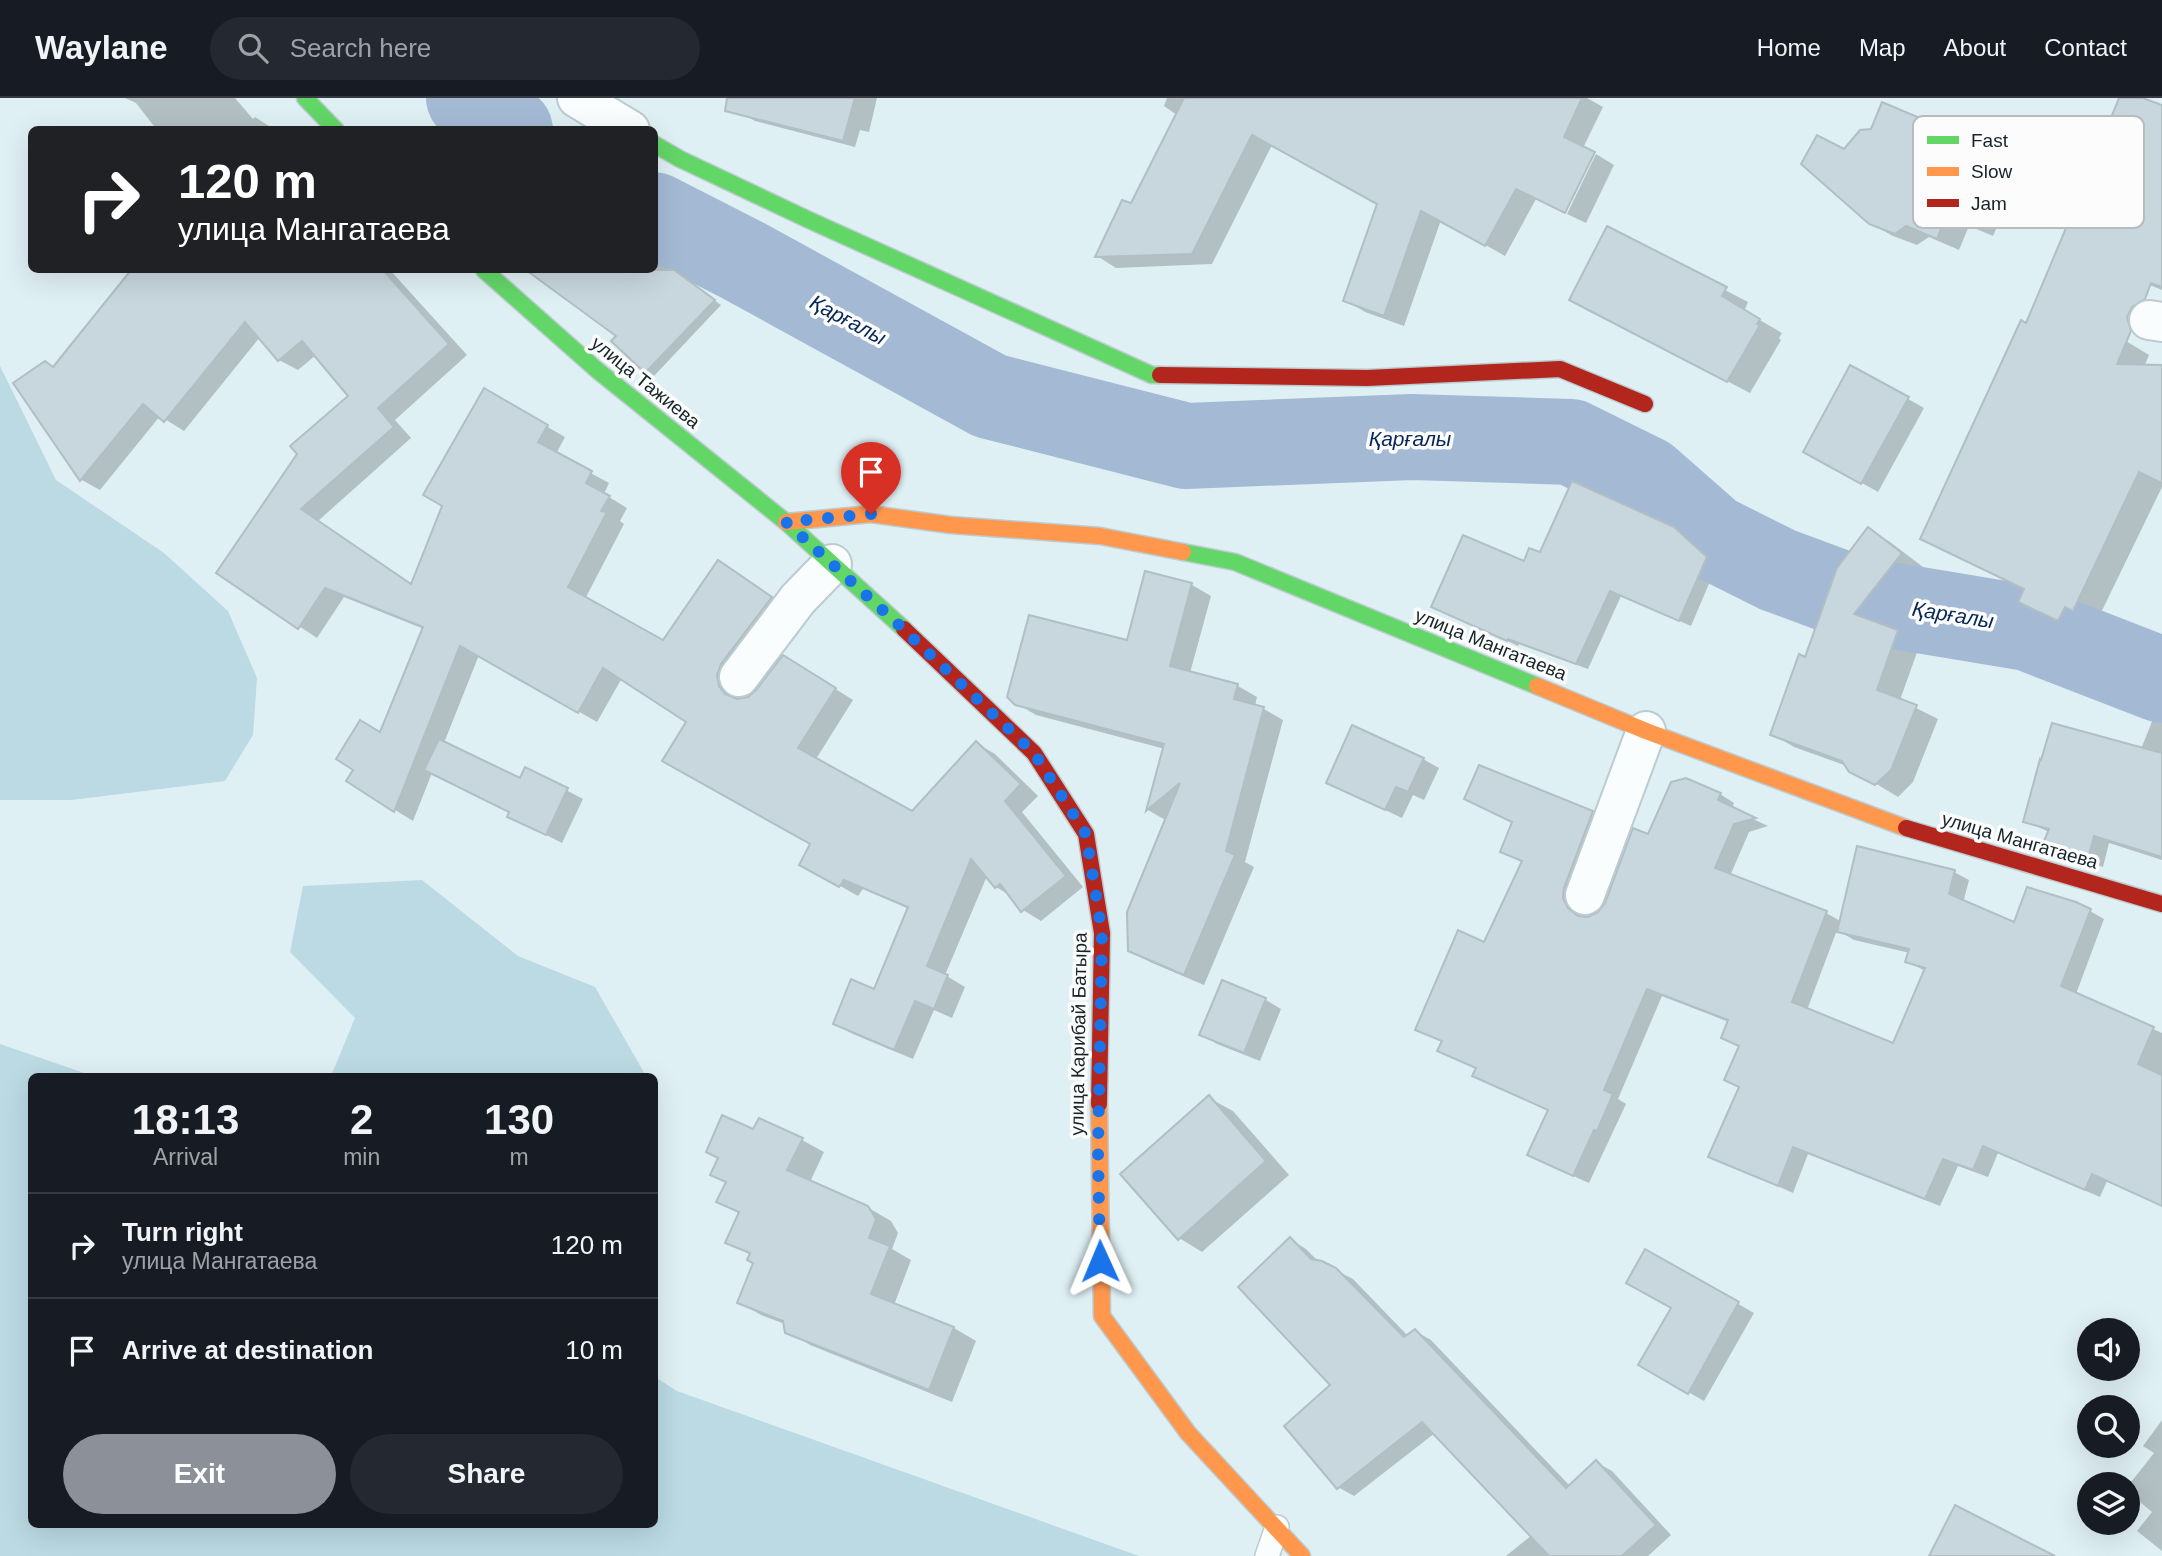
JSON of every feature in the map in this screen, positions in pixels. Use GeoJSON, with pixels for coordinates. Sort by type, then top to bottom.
{"type":"FeatureCollection","features":[{"type":"Feature","properties":{"kind":"street"},"geometry":{"type":"LineString","coordinates":[[306,98],[332,126]]}},
{"type":"Feature","properties":{"kind":"street"},"geometry":{"type":"LineString","coordinates":[[577,98],[623,126]]}},
{"type":"Feature","properties":{"kind":"street"},"geometry":{"type":"LineString","coordinates":[[658,146],[808,220],[1152,374],[1367,378],[1560,369],[1645,404]]}},
{"type":"Feature","properties":{"kind":"street","name":"улица Тажиева"},"geometry":{"type":"LineString","coordinates":[[487,273],[597,370],[786,522]]}},
{"type":"Feature","properties":{"kind":"street","name":"улица Мангатаева"},"geometry":{"type":"LineString","coordinates":[[786,522],[871,514],[951,525],[1100,536],[1235,562],[1646,731],[1915,832],[2162,904]]}},
{"type":"Feature","properties":{"kind":"street","name":"улица Карибай Батыра"},"geometry":{"type":"LineString","coordinates":[[786,522],[1034,753],[1086,834],[1102,933],[1098,1150],[1101,1316],[1188,1433],[1302,1556]]}},
{"type":"Feature","properties":{"kind":"street"},"geometry":{"type":"LineString","coordinates":[[739,677],[798,599],[832,564]]}},
{"type":"Feature","properties":{"kind":"street"},"geometry":{"type":"LineString","coordinates":[[1585,895],[1646,731]]}},
{"type":"Feature","properties":{"kind":"lane"},"geometry":{"type":"LineString","coordinates":[[1267,1556],[1277,1527]]}},
{"type":"Feature","properties":{"kind":"shaded area"},"geometry":{"type":"Polygon","coordinates":[[[0,366],[56,480],[164,553],[228,611],[257,678],[253,735],[225,781],[72,800],[0,800],[0,366]]]}},
{"type":"Feature","properties":{"kind":"shaded area"},"geometry":{"type":"Polygon","coordinates":[[[422,880],[518,956],[595,987],[644,1073],[332,1073],[355,1018],[290,952],[303,886],[422,880]]]}},
{"type":"Feature","properties":{"kind":"shaded area"},"geometry":{"type":"Polygon","coordinates":[[[0,1044],[84,1073],[28,1073],[28,1528],[658,1528],[658,1379],[677,1391],[1139,1556],[0,1556],[0,1044]]]}},
{"type":"Feature","properties":{"kind":"building"},"geometry":{"type":"Polygon","coordinates":[[[727,98],[855,98],[843,141],[725,111],[727,98]]]}},
{"type":"Feature","properties":{"kind":"building"},"geometry":{"type":"Polygon","coordinates":[[[1184,98],[1582,98],[1564,137],[1595,152],[1565,213],[1516,189],[1485,246],[1421,211],[1384,316],[1343,301],[1377,204],[1252,135],[1192,254],[1095,257],[1122,200],[1131,203],[1184,98]]]}},
{"type":"Feature","properties":{"kind":"building"},"geometry":{"type":"Polygon","coordinates":[[[2119,98],[2143,98],[2162,105],[2162,287],[2151,283],[2145,299],[2132,307],[2127,317],[2131,331],[2117,364],[2162,365],[2162,483],[2139,472],[2073,611],[2065,607],[2058,621],[2018,602],[2024,589],[1920,539],[2021,320],[2026,323],[2066,228],[2144,228],[2144,116],[2112,116],[2119,98]]]}},
{"type":"Feature","properties":{"kind":"building"},"geometry":{"type":"Polygon","coordinates":[[[1882,102],[1915,116],[1913,116],[1913,228],[1942,228],[1937,239],[1906,226],[1895,234],[1869,224],[1801,164],[1817,135],[1844,149],[1860,130],[1871,129],[1882,102]]]}},
{"type":"Feature","properties":{"kind":"building"},"geometry":{"type":"Polygon","coordinates":[[[1607,226],[1727,287],[1722,296],[1760,319],[1757,324],[1760,325],[1727,382],[1569,300],[1607,226]]]}},
{"type":"Feature","properties":{"kind":"building"},"geometry":{"type":"Polygon","coordinates":[[[658,270],[674,270],[715,300],[645,373],[611,341],[616,336],[530,273],[658,273],[658,270]]]}},
{"type":"Feature","properties":{"kind":"building"},"geometry":{"type":"Polygon","coordinates":[[[129,273],[386,273],[449,344],[378,408],[394,427],[301,509],[411,584],[442,506],[423,495],[484,388],[548,425],[538,442],[592,471],[586,483],[610,496],[601,511],[607,512],[568,587],[663,640],[718,560],[772,597],[721,664],[717,675],[719,686],[725,694],[737,699],[748,697],[783,655],[836,688],[798,748],[912,811],[976,741],[1021,784],[1005,801],[1066,876],[1021,912],[1000,884],[995,888],[971,859],[927,966],[948,975],[934,1009],[915,1001],[894,1050],[833,1024],[851,979],[874,989],[908,907],[844,880],[839,887],[799,865],[810,844],[662,761],[686,722],[603,668],[578,713],[460,646],[394,812],[346,781],[353,770],[336,759],[360,720],[380,732],[423,627],[325,588],[298,629],[216,573],[297,454],[290,446],[348,396],[302,341],[278,361],[245,322],[164,422],[143,404],[80,481],[13,383],[45,361],[53,367],[129,273]]]}},
{"type":"Feature","properties":{"kind":"building"},"geometry":{"type":"Polygon","coordinates":[[[1850,365],[1909,397],[1861,484],[1803,452],[1850,365]]]}},
{"type":"Feature","properties":{"kind":"building"},"geometry":{"type":"Polygon","coordinates":[[[1572,481],[1674,527],[1707,557],[1679,621],[1610,591],[1576,664],[1508,639],[1507,641],[1431,607],[1463,535],[1524,561],[1529,548],[1540,552],[1572,481]]]}},
{"type":"Feature","properties":{"kind":"building"},"geometry":{"type":"Polygon","coordinates":[[[1868,527],[1902,553],[1854,614],[1898,630],[1877,690],[1917,705],[1891,770],[1875,785],[1849,772],[1842,761],[1770,735],[1799,654],[1805,657],[1837,568],[1868,527]]]}},
{"type":"Feature","properties":{"kind":"building"},"geometry":{"type":"Polygon","coordinates":[[[1145,571],[1192,583],[1170,666],[1238,684],[1234,699],[1264,707],[1226,851],[1235,855],[1184,975],[1128,951],[1127,912],[1180,783],[1146,811],[1164,744],[1015,705],[1007,697],[1029,615],[1127,640],[1145,571]]]}},
{"type":"Feature","properties":{"kind":"building"},"geometry":{"type":"Polygon","coordinates":[[[2052,723],[2162,753],[2162,857],[2094,836],[2088,860],[2042,846],[2049,829],[2023,822],[2052,723]]]}},
{"type":"Feature","properties":{"kind":"building"},"geometry":{"type":"Polygon","coordinates":[[[1352,725],[1424,758],[1408,792],[1396,787],[1385,810],[1326,783],[1352,725]]]}},
{"type":"Feature","properties":{"kind":"building"},"geometry":{"type":"Polygon","coordinates":[[[439,739],[520,778],[525,767],[568,788],[546,835],[507,817],[509,812],[424,770],[439,739]]]}},
{"type":"Feature","properties":{"kind":"building"},"geometry":{"type":"Polygon","coordinates":[[[1479,765],[1593,811],[1564,888],[1563,898],[1568,908],[1578,916],[1588,917],[1598,912],[1605,903],[1633,828],[1648,834],[1671,782],[1686,778],[1721,793],[1718,800],[1756,818],[1734,824],[1715,868],[1827,911],[1792,1002],[1893,1043],[1925,968],[1905,962],[1909,949],[1837,932],[1857,846],[1955,870],[1949,894],[2014,922],[2027,887],[2091,909],[2061,986],[2154,1027],[2138,1064],[2162,1075],[2162,1206],[2092,1174],[2085,1190],[1983,1146],[1973,1170],[1943,1159],[1925,1199],[1793,1147],[1778,1186],[1708,1157],[1739,1087],[1724,1080],[1739,1046],[1721,1038],[1728,1020],[1647,989],[1604,1090],[1613,1094],[1573,1176],[1527,1155],[1548,1110],[1472,1076],[1476,1068],[1437,1051],[1442,1041],[1415,1030],[1458,930],[1484,942],[1522,861],[1500,852],[1512,822],[1464,799],[1479,765]]]}},
{"type":"Feature","properties":{"kind":"building"},"geometry":{"type":"Polygon","coordinates":[[[1222,980],[1266,998],[1244,1053],[1199,1035],[1222,980]]]}},
{"type":"Feature","properties":{"kind":"building"},"geometry":{"type":"Polygon","coordinates":[[[1209,1095],[1266,1161],[1178,1240],[1120,1174],[1209,1095]]]}},
{"type":"Feature","properties":{"kind":"building"},"geometry":{"type":"Polygon","coordinates":[[[722,1115],[753,1129],[759,1118],[803,1138],[787,1170],[868,1206],[876,1219],[869,1238],[890,1246],[871,1294],[954,1327],[929,1390],[785,1333],[783,1321],[737,1303],[753,1263],[747,1260],[750,1253],[725,1243],[739,1212],[716,1202],[726,1182],[710,1175],[718,1158],[706,1152],[722,1115]]]}},
{"type":"Feature","properties":{"kind":"building"},"geometry":{"type":"Polygon","coordinates":[[[1290,1237],[1311,1259],[1336,1268],[1404,1337],[1415,1329],[1566,1488],[1596,1460],[1656,1525],[1622,1556],[1549,1556],[1422,1422],[1337,1489],[1284,1426],[1330,1385],[1238,1287],[1290,1237]]]}},
{"type":"Feature","properties":{"kind":"building"},"geometry":{"type":"Polygon","coordinates":[[[1645,1249],[1739,1302],[1688,1394],[1638,1365],[1671,1308],[1626,1283],[1645,1249]]]}},
{"type":"Feature","properties":{"kind":"building"},"geometry":{"type":"Polygon","coordinates":[[[1955,1505],[2055,1556],[1929,1556],[1955,1505]]]}},
{"type":"Feature","properties":{"kind":"waterway","name":"Қарғалы"},"geometry":{"type":"LineString","coordinates":[[469,98],[505,126]]}},
{"type":"Feature","properties":{"kind":"waterway","name":"Қарғалы"},"geometry":{"type":"LineString","coordinates":[[658,217],[744,261],[990,396],[1186,446],[1412,437],[1571,442],[1646,479],[1712,537],[1778,570],[1859,600],[2028,628],[2162,680]]}},
{"type":"Feature","properties":{"kind":"traffic: fast"},"geometry":{"type":"LineString","coordinates":[[305,98],[332,126]]}},
{"type":"Feature","properties":{"kind":"traffic: fast"},"geometry":{"type":"LineString","coordinates":[[658,146],[809,220],[1152,375],[1160,375]]}},
{"type":"Feature","properties":{"kind":"traffic: fast"},"geometry":{"type":"LineString","coordinates":[[487,273],[597,370],[786,522],[904,629]]}},
{"type":"Feature","properties":{"kind":"traffic: fast"},"geometry":{"type":"LineString","coordinates":[[1183,552],[1235,562],[1537,686]]}},
{"type":"Feature","properties":{"kind":"traffic: slow"},"geometry":{"type":"LineString","coordinates":[[786,522],[871,514],[951,525],[1100,536],[1183,552]]}},
{"type":"Feature","properties":{"kind":"traffic: slow"},"geometry":{"type":"LineString","coordinates":[[1537,686],[1646,731],[1906,828]]}},
{"type":"Feature","properties":{"kind":"traffic: slow"},"geometry":{"type":"LineString","coordinates":[[1099,1104],[1102,1316],[1188,1433],[1302,1556]]}},
{"type":"Feature","properties":{"kind":"traffic: jam"},"geometry":{"type":"LineString","coordinates":[[1160,375],[1367,378],[1560,369],[1645,404]]}},
{"type":"Feature","properties":{"kind":"traffic: jam"},"geometry":{"type":"LineString","coordinates":[[904,629],[1034,753],[1086,834],[1102,933],[1099,1104]]}},
{"type":"Feature","properties":{"kind":"traffic: jam"},"geometry":{"type":"LineString","coordinates":[[1906,828],[2162,904]]}},
{"type":"Feature","properties":{"kind":"route"},"geometry":{"type":"LineString","coordinates":[[871,514],[786,522],[1034,753],[1086,834],[1102,933],[1098,1150],[1100,1261]]}}]}
